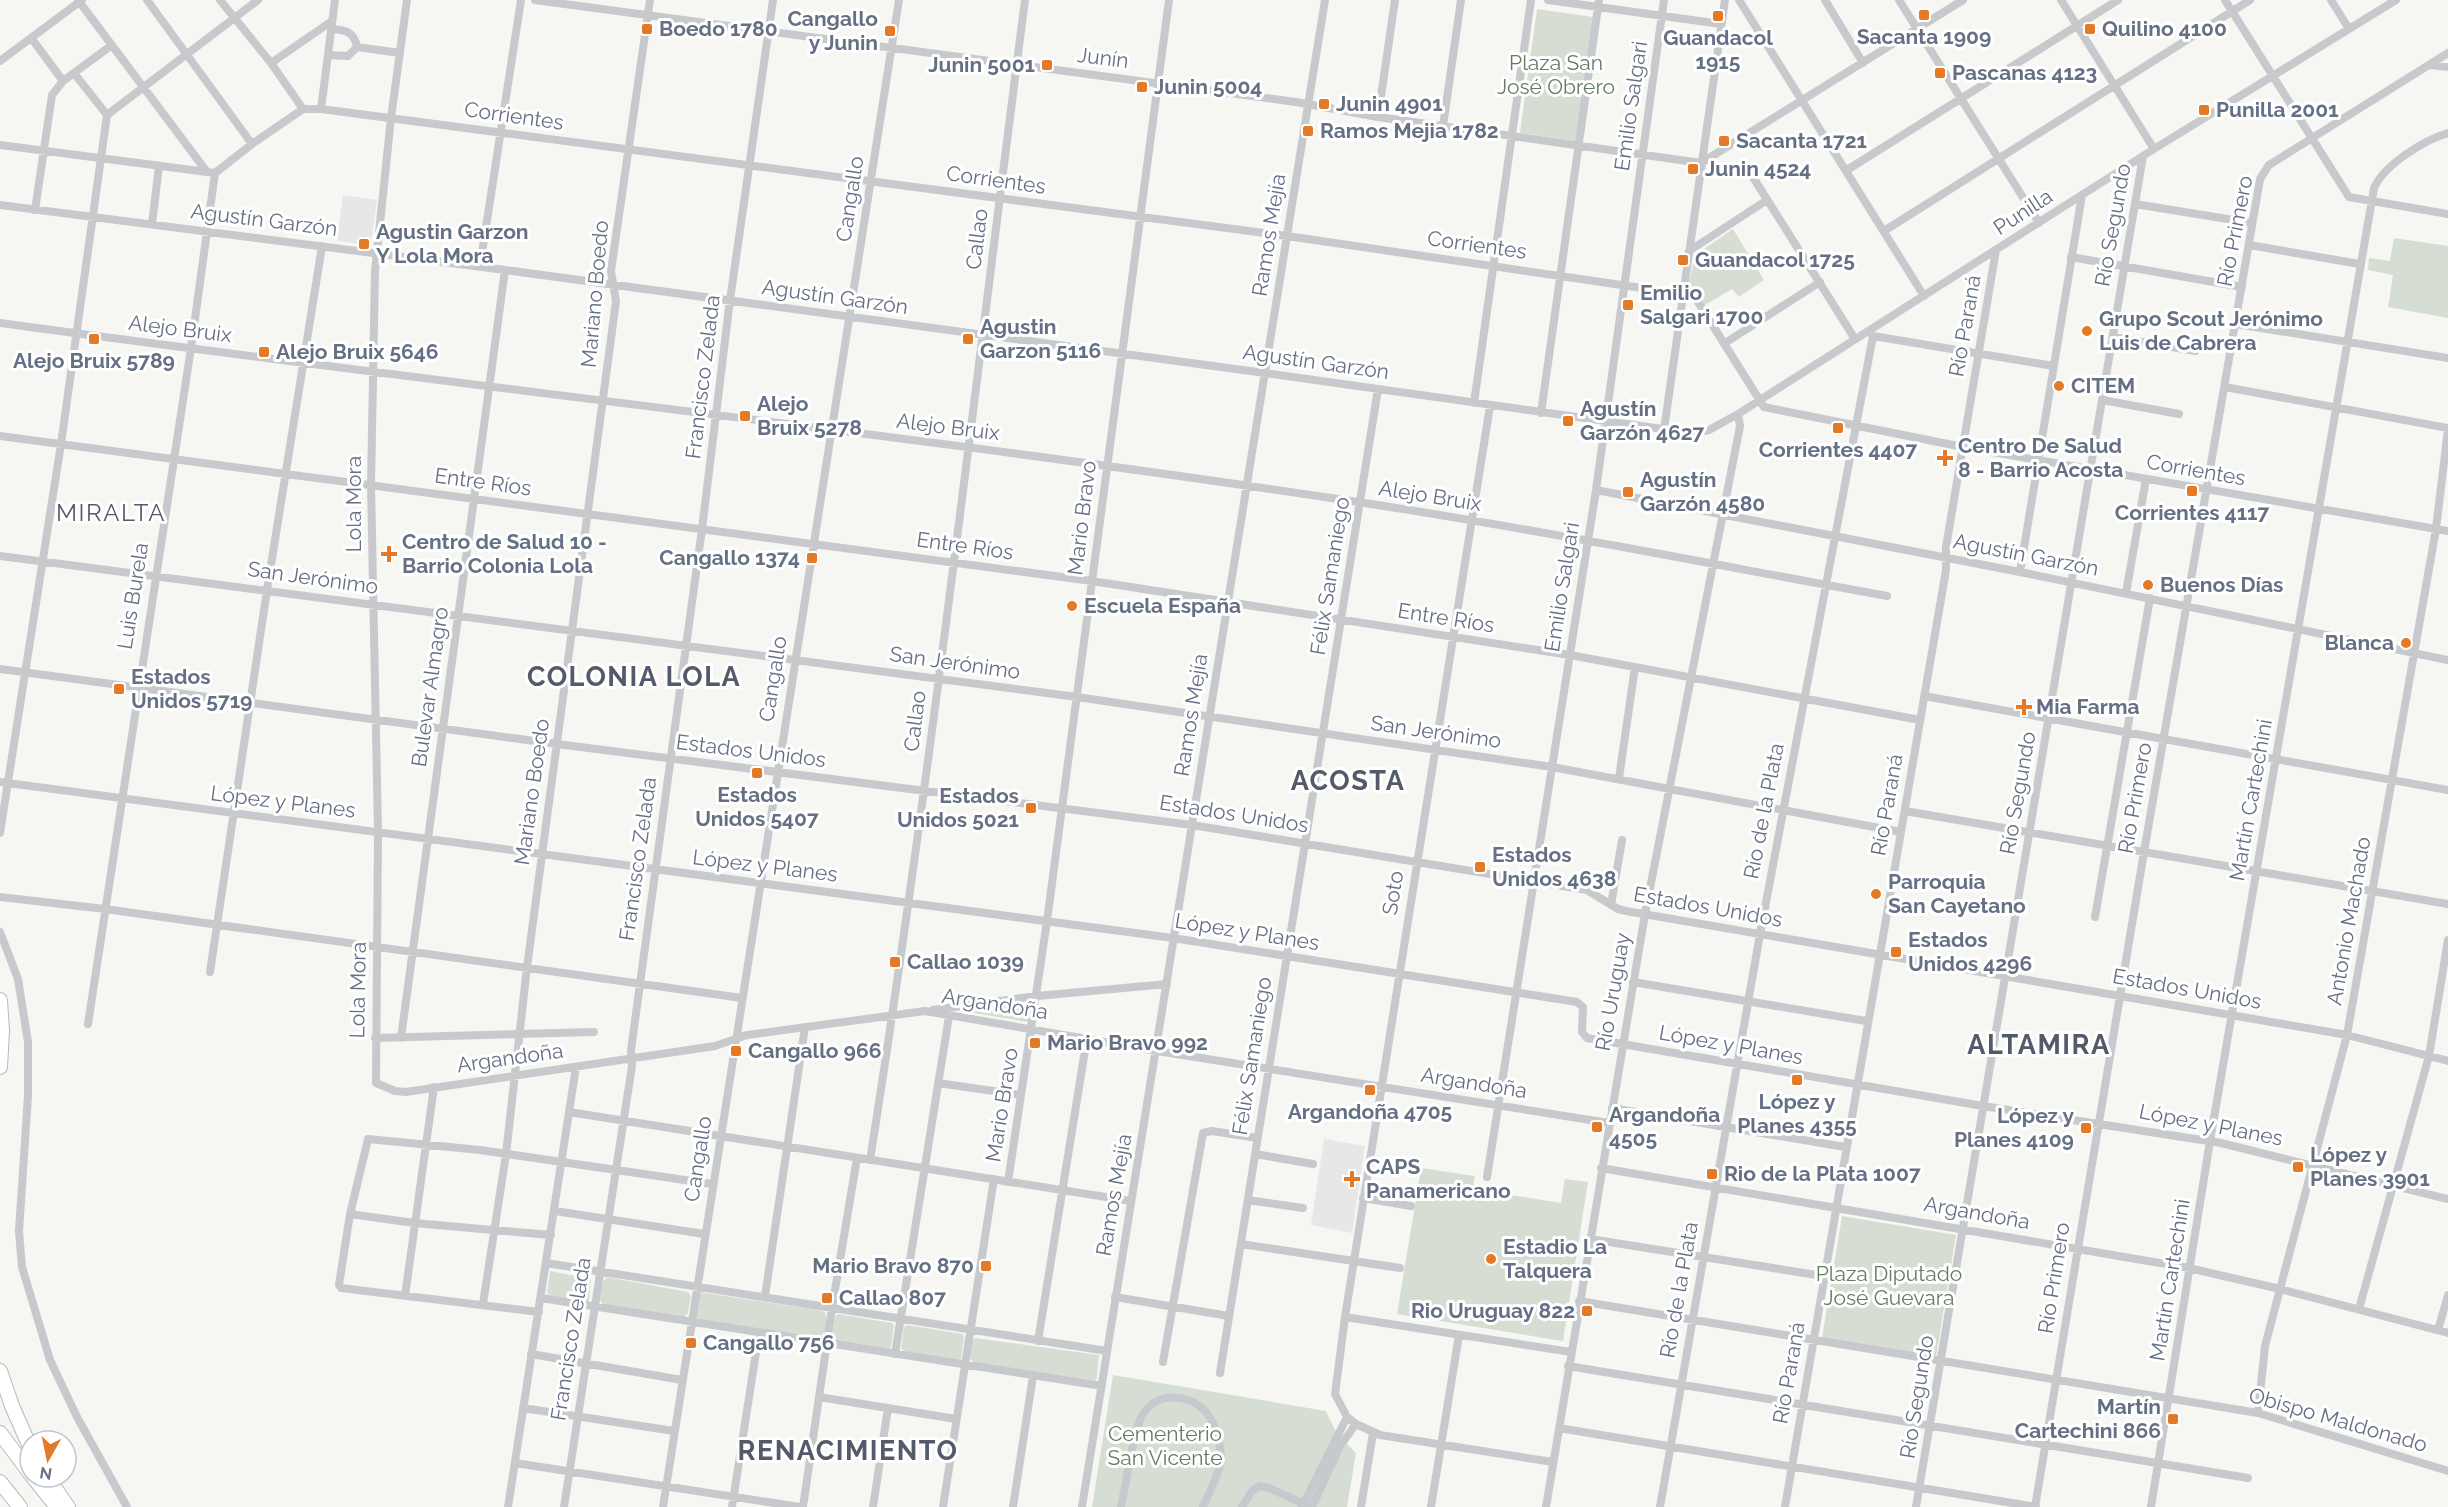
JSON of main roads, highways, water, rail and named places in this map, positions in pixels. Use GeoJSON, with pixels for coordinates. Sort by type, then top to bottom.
{"type":"FeatureCollection","features":[{"type":"Feature","properties":{"kind":"highway"},"geometry":{"type":"LineString","coordinates":[[0,1000],[2,1031],[0,1067]]}},
{"type":"Feature","properties":{"kind":"highway"},"geometry":{"type":"LineString","coordinates":[[0,1371],[22,1429]]}},
{"type":"Feature","properties":{"kind":"highway"},"geometry":{"type":"LineString","coordinates":[[0,1433],[18,1457]]}},
{"type":"Feature","properties":{"kind":"highway"},"geometry":{"type":"LineString","coordinates":[[0,1482],[20,1507]]}},
{"type":"Feature","properties":{"kind":"highway"},"geometry":{"type":"LineString","coordinates":[[43,1489],[57,1507]]}},
{"type":"Feature","properties":{"kind":"highway"},"geometry":{"type":"LineString","coordinates":[[55,1489],[68,1507]]}},
{"type":"Feature","properties":{"kind":"highway"},"geometry":{"type":"LineString","coordinates":[[0,1495],[10,1507]]}},
{"type":"Feature","properties":{"kind":"place","name":"Sacanta 1909"},"geometry":{"type":"Point","coordinates":[1924,15]}},
{"type":"Feature","properties":{"kind":"place","name":"Guandacol 1915"},"geometry":{"type":"Point","coordinates":[1718,16]}},
{"type":"Feature","properties":{"kind":"place","name":"Boedo 1780"},"geometry":{"type":"Point","coordinates":[647,29]}},
{"type":"Feature","properties":{"kind":"place","name":"Quilino 4100"},"geometry":{"type":"Point","coordinates":[2090,29]}},
{"type":"Feature","properties":{"kind":"place","name":"Cangallo y Junin"},"geometry":{"type":"Point","coordinates":[890,31]}},
{"type":"Feature","properties":{"kind":"place","name":"Junin 5001"},"geometry":{"type":"Point","coordinates":[1047,65]}},
{"type":"Feature","properties":{"kind":"place","name":"Pascanas 4123"},"geometry":{"type":"Point","coordinates":[1940,73]}},
{"type":"Feature","properties":{"kind":"place","name":"Junin 5004"},"geometry":{"type":"Point","coordinates":[1142,87]}},
{"type":"Feature","properties":{"kind":"place","name":"Junin 4901"},"geometry":{"type":"Point","coordinates":[1324,104]}},
{"type":"Feature","properties":{"kind":"place","name":"Punilla 2001"},"geometry":{"type":"Point","coordinates":[2204,110]}},
{"type":"Feature","properties":{"kind":"place","name":"Ramos Mejia 1782"},"geometry":{"type":"Point","coordinates":[1308,131]}},
{"type":"Feature","properties":{"kind":"place","name":"Sacanta 1721"},"geometry":{"type":"Point","coordinates":[1724,141]}},
{"type":"Feature","properties":{"kind":"place","name":"Junin 4524"},"geometry":{"type":"Point","coordinates":[1693,169]}},
{"type":"Feature","properties":{"kind":"place","name":"Agustin Garzon Y Lola Mora"},"geometry":{"type":"Point","coordinates":[364,244]}},
{"type":"Feature","properties":{"kind":"place","name":"Guandacol 1725"},"geometry":{"type":"Point","coordinates":[1683,260]}},
{"type":"Feature","properties":{"kind":"place","name":"Emilio Salgari 1700"},"geometry":{"type":"Point","coordinates":[1628,305]}},
{"type":"Feature","properties":{"kind":"place","name":"Grupo Scout Jerónimo Luis de Cabrera"},"geometry":{"type":"Point","coordinates":[2087,331]}},
{"type":"Feature","properties":{"kind":"place","name":"Alejo Bruix 5789"},"geometry":{"type":"Point","coordinates":[94,339]}},
{"type":"Feature","properties":{"kind":"place","name":"Agustin Garzon 5116"},"geometry":{"type":"Point","coordinates":[968,339]}},
{"type":"Feature","properties":{"kind":"place","name":"Alejo Bruix 5646"},"geometry":{"type":"Point","coordinates":[264,352]}},
{"type":"Feature","properties":{"kind":"place","name":"CITEM"},"geometry":{"type":"Point","coordinates":[2059,386]}},
{"type":"Feature","properties":{"kind":"place","name":"Alejo Bruix 5278"},"geometry":{"type":"Point","coordinates":[745,416]}},
{"type":"Feature","properties":{"kind":"place","name":"Agustín Garzón 4627"},"geometry":{"type":"Point","coordinates":[1568,421]}},
{"type":"Feature","properties":{"kind":"place","name":"Corrientes 4407"},"geometry":{"type":"Point","coordinates":[1838,428]}},
{"type":"Feature","properties":{"kind":"place","name":"Centro De Salud 8 - Barrio Acosta"},"geometry":{"type":"Point","coordinates":[1945,458]}},
{"type":"Feature","properties":{"kind":"place","name":"Corrientes 4117"},"geometry":{"type":"Point","coordinates":[2192,491]}},
{"type":"Feature","properties":{"kind":"place","name":"Agustín Garzón 4580"},"geometry":{"type":"Point","coordinates":[1628,492]}},
{"type":"Feature","properties":{"kind":"place","name":"Centro de Salud 10 - Barrio Colonia Lola"},"geometry":{"type":"Point","coordinates":[389,554]}},
{"type":"Feature","properties":{"kind":"place","name":"Cangallo 1374"},"geometry":{"type":"Point","coordinates":[812,558]}},
{"type":"Feature","properties":{"kind":"place","name":"Buenos Días"},"geometry":{"type":"Point","coordinates":[2148,585]}},
{"type":"Feature","properties":{"kind":"place","name":"Escuela España"},"geometry":{"type":"Point","coordinates":[1072,606]}},
{"type":"Feature","properties":{"kind":"place","name":"Blanca"},"geometry":{"type":"Point","coordinates":[2406,643]}},
{"type":"Feature","properties":{"kind":"place","name":"Estados Unidos 5719"},"geometry":{"type":"Point","coordinates":[119,689]}},
{"type":"Feature","properties":{"kind":"place","name":"Mia Farma"},"geometry":{"type":"Point","coordinates":[2024,707]}},
{"type":"Feature","properties":{"kind":"place","name":"Estados Unidos 5407"},"geometry":{"type":"Point","coordinates":[757,773]}},
{"type":"Feature","properties":{"kind":"place","name":"Estados Unidos 5021"},"geometry":{"type":"Point","coordinates":[1031,808]}},
{"type":"Feature","properties":{"kind":"place","name":"Estados Unidos 4638"},"geometry":{"type":"Point","coordinates":[1480,867]}},
{"type":"Feature","properties":{"kind":"place","name":"Parroquia San Cayetano"},"geometry":{"type":"Point","coordinates":[1876,894]}},
{"type":"Feature","properties":{"kind":"place","name":"Estados Unidos 4296"},"geometry":{"type":"Point","coordinates":[1896,952]}},
{"type":"Feature","properties":{"kind":"place","name":"Callao 1039"},"geometry":{"type":"Point","coordinates":[895,962]}},
{"type":"Feature","properties":{"kind":"place","name":"Mario Bravo 992"},"geometry":{"type":"Point","coordinates":[1035,1043]}},
{"type":"Feature","properties":{"kind":"place","name":"Cangallo 966"},"geometry":{"type":"Point","coordinates":[736,1051]}},
{"type":"Feature","properties":{"kind":"place","name":"López y Planes 4355"},"geometry":{"type":"Point","coordinates":[1797,1080]}},
{"type":"Feature","properties":{"kind":"place","name":"Argandoña 4705"},"geometry":{"type":"Point","coordinates":[1370,1090]}},
{"type":"Feature","properties":{"kind":"place","name":"Argandoña 4505"},"geometry":{"type":"Point","coordinates":[1597,1127]}},
{"type":"Feature","properties":{"kind":"place","name":"López y Planes 4109"},"geometry":{"type":"Point","coordinates":[2086,1128]}},
{"type":"Feature","properties":{"kind":"place","name":"López y Planes 3901"},"geometry":{"type":"Point","coordinates":[2298,1167]}},
{"type":"Feature","properties":{"kind":"place","name":"Rio de la Plata 1007"},"geometry":{"type":"Point","coordinates":[1712,1174]}},
{"type":"Feature","properties":{"kind":"place","name":"CAPS Panamericano"},"geometry":{"type":"Point","coordinates":[1352,1179]}},
{"type":"Feature","properties":{"kind":"place","name":"Estadio La Talquera"},"geometry":{"type":"Point","coordinates":[1491,1259]}},
{"type":"Feature","properties":{"kind":"place","name":"Mario Bravo 870"},"geometry":{"type":"Point","coordinates":[986,1266]}},
{"type":"Feature","properties":{"kind":"place","name":"Callao 807"},"geometry":{"type":"Point","coordinates":[827,1298]}},
{"type":"Feature","properties":{"kind":"place","name":"Rio Uruguay 822"},"geometry":{"type":"Point","coordinates":[1587,1311]}},
{"type":"Feature","properties":{"kind":"place","name":"Cangallo 756"},"geometry":{"type":"Point","coordinates":[691,1343]}},
{"type":"Feature","properties":{"kind":"place","name":"Martín Cartechini 866"},"geometry":{"type":"Point","coordinates":[2173,1419]}},
{"type":"Feature","properties":{"kind":"district","name":"MIRALTA"},"geometry":{"type":"Point","coordinates":[111,513]}},
{"type":"Feature","properties":{"kind":"district","name":"COLONIA LOLA"},"geometry":{"type":"Point","coordinates":[634,677]}},
{"type":"Feature","properties":{"kind":"district","name":"ACOSTA"},"geometry":{"type":"Point","coordinates":[1348,781]}},
{"type":"Feature","properties":{"kind":"district","name":"ALTAMIRA"},"geometry":{"type":"Point","coordinates":[2039,1045]}},
{"type":"Feature","properties":{"kind":"district","name":"RENACIMIENTO"},"geometry":{"type":"Point","coordinates":[848,1451]}},
{"type":"Feature","properties":{"kind":"park label","name":"Plaza San José Obrero"},"geometry":{"type":"Point","coordinates":[1556,75]}},
{"type":"Feature","properties":{"kind":"park label","name":"Plaza Diputado José Guevara"},"geometry":{"type":"Point","coordinates":[1889,1286]}},
{"type":"Feature","properties":{"kind":"park label","name":"Cementerio San Vicente"},"geometry":{"type":"Point","coordinates":[1165,1446]}}]}
